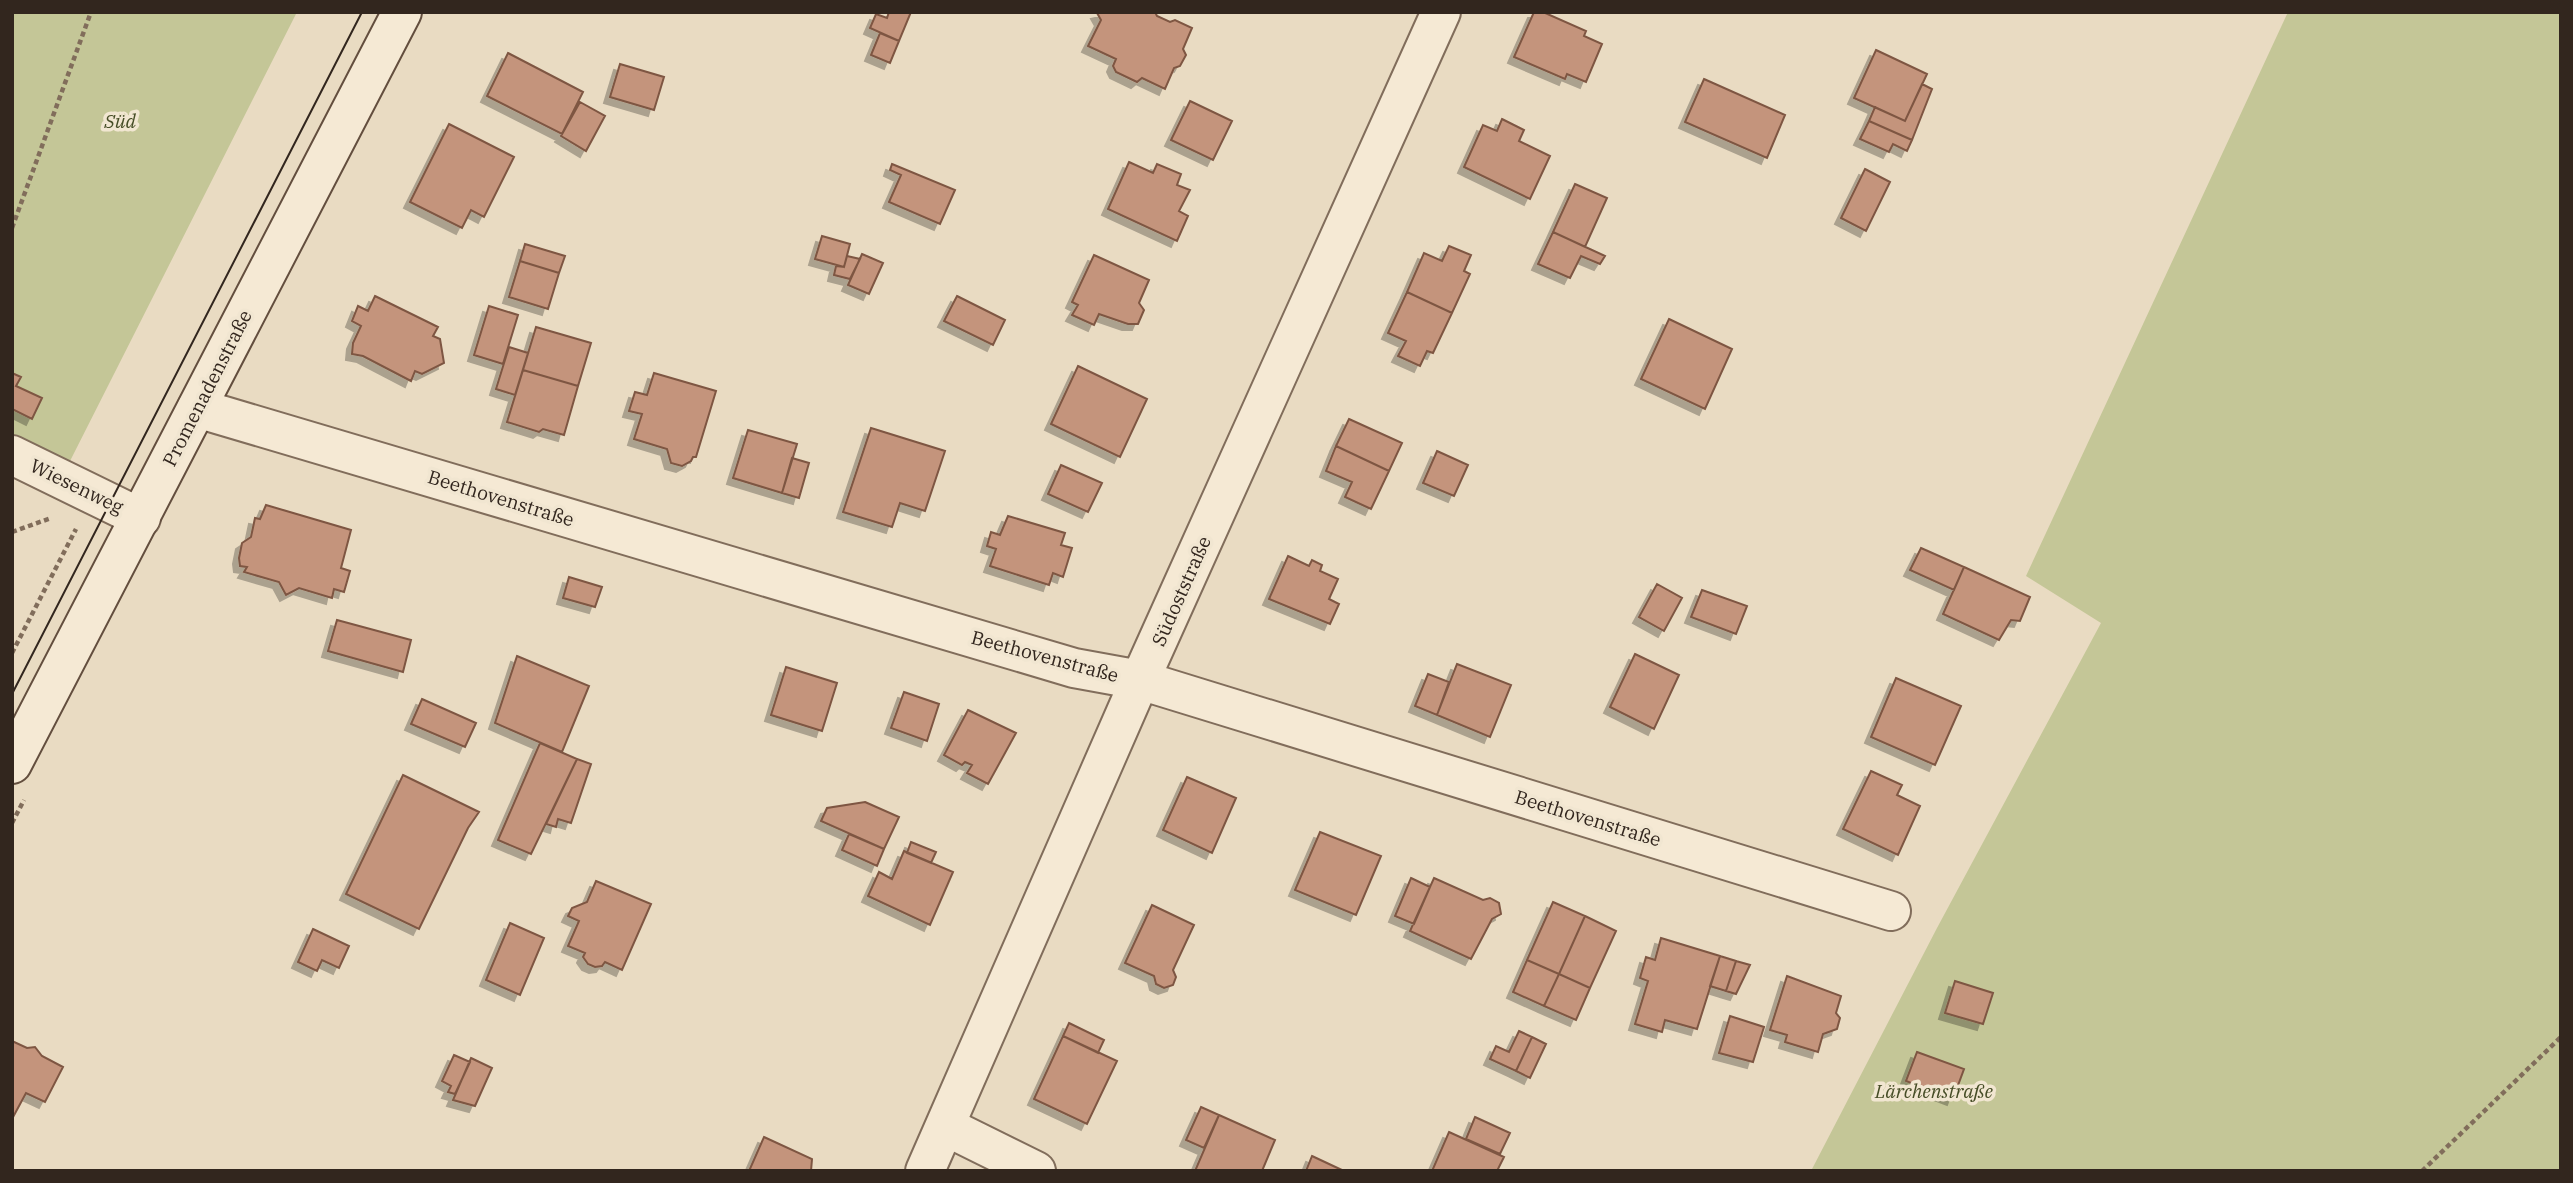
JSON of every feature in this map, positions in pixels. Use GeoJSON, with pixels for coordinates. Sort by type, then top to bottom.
{"type":"FeatureCollection","features":[{"type":"Feature","properties":{"kind":"street","name":"Promenadenstraße"},"geometry":{"type":"LineString","coordinates":[[12,764],[402,12]]}},
{"type":"Feature","properties":{"kind":"street","name":"Südoststraße"},"geometry":{"type":"LineString","coordinates":[[925,1171],[1140,680],[1441,12]]}},
{"type":"Feature","properties":{"kind":"street","name":"Beethovenstraße"},"geometry":{"type":"LineString","coordinates":[[197,408],[1074,668],[1140,680],[1891,911]]}},
{"type":"Feature","properties":{"kind":"street","name":"Wiesenweg"},"geometry":{"type":"LineString","coordinates":[[12,455],[141,518]]}},
{"type":"Feature","properties":{"kind":"street"},"geometry":{"type":"LineString","coordinates":[[945,1126],[1036,1171]]}},
{"type":"Feature","properties":{"kind":"path"},"geometry":{"type":"LineString","coordinates":[[12,228],[91,12]]}},
{"type":"Feature","properties":{"kind":"path"},"geometry":{"type":"LineString","coordinates":[[12,653],[94,495]]}},
{"type":"Feature","properties":{"kind":"path"},"geometry":{"type":"LineString","coordinates":[[2422,1171],[2561,1037]]}},
{"type":"Feature","properties":{"kind":"green space","name":"Süd"},"geometry":{"type":"Polygon","coordinates":[[[12,12],[297,12],[68,465],[12,439],[12,12]]]}},
{"type":"Feature","properties":{"kind":"green space","name":"Lärchenstraße"},"geometry":{"type":"Polygon","coordinates":[[[2288,12],[2561,12],[2561,1171],[1811,1171],[1937,928],[2101,623],[2026,576],[2288,12]]]}},
{"type":"Feature","properties":{"kind":"building"},"geometry":{"type":"Polygon","coordinates":[[[889,12],[911,12],[899,41],[870,28],[876,14],[887,18],[889,12]]]}},
{"type":"Feature","properties":{"kind":"building"},"geometry":{"type":"Polygon","coordinates":[[[1155,12],[1157,16],[1170,22],[1175,20],[1192,28],[1183,49],[1186,55],[1180,66],[1174,68],[1165,89],[1142,78],[1137,82],[1116,72],[1113,66],[1116,59],[1088,46],[1101,20],[1097,13],[1155,12]]]}},
{"type":"Feature","properties":{"kind":"building"},"geometry":{"type":"Polygon","coordinates":[[[1534,12],[1543,12],[1586,31],[1584,36],[1602,44],[1586,82],[1567,74],[1565,79],[1514,57],[1534,12]]]}},
{"type":"Feature","properties":{"kind":"building"},"geometry":{"type":"Polygon","coordinates":[[[880,33],[899,41],[890,63],[871,55],[880,33]]]}},
{"type":"Feature","properties":{"kind":"building"},"geometry":{"type":"Polygon","coordinates":[[[1876,50],[1927,74],[1905,121],[1854,98],[1876,50]]]}},
{"type":"Feature","properties":{"kind":"building"},"geometry":{"type":"Polygon","coordinates":[[[508,53],[583,92],[562,134],[487,96],[508,53]]]}},
{"type":"Feature","properties":{"kind":"building"},"geometry":{"type":"Polygon","coordinates":[[[620,64],[664,77],[654,110],[610,97],[620,64]]]}},
{"type":"Feature","properties":{"kind":"building"},"geometry":{"type":"Polygon","coordinates":[[[1704,79],[1785,115],[1767,158],[1685,122],[1704,79]]]}},
{"type":"Feature","properties":{"kind":"building"},"geometry":{"type":"Polygon","coordinates":[[[1922,84],[1932,89],[1912,140],[1869,121],[1875,107],[1905,121],[1922,84]]]}},
{"type":"Feature","properties":{"kind":"building"},"geometry":{"type":"Polygon","coordinates":[[[1190,101],[1232,121],[1213,160],[1171,140],[1190,101]]]}},
{"type":"Feature","properties":{"kind":"building"},"geometry":{"type":"Polygon","coordinates":[[[580,102],[605,116],[586,151],[561,136],[580,102]]]}},
{"type":"Feature","properties":{"kind":"building"},"geometry":{"type":"Polygon","coordinates":[[[1502,119],[1524,130],[1519,141],[1550,156],[1530,199],[1464,167],[1483,125],[1497,131],[1502,119]]]}},
{"type":"Feature","properties":{"kind":"building"},"geometry":{"type":"Polygon","coordinates":[[[1869,121],[1912,140],[1907,151],[1893,144],[1889,152],[1860,139],[1869,121]]]}},
{"type":"Feature","properties":{"kind":"building"},"geometry":{"type":"Polygon","coordinates":[[[449,124],[514,157],[484,217],[471,210],[462,228],[410,202],[449,124]]]}},
{"type":"Feature","properties":{"kind":"building"},"geometry":{"type":"Polygon","coordinates":[[[1129,162],[1153,173],[1157,164],[1181,174],[1177,185],[1190,190],[1179,211],[1188,216],[1177,241],[1108,209],[1129,162]]]}},
{"type":"Feature","properties":{"kind":"building"},"geometry":{"type":"Polygon","coordinates":[[[892,164],[955,190],[940,224],[889,202],[901,175],[890,170],[892,164]]]}},
{"type":"Feature","properties":{"kind":"building"},"geometry":{"type":"Polygon","coordinates":[[[1865,169],[1890,182],[1866,231],[1841,218],[1865,169]]]}},
{"type":"Feature","properties":{"kind":"building"},"geometry":{"type":"Polygon","coordinates":[[[1575,184],[1607,198],[1585,247],[1553,232],[1575,184]]]}},
{"type":"Feature","properties":{"kind":"building"},"geometry":{"type":"Polygon","coordinates":[[[1553,232],[1605,256],[1600,264],[1581,256],[1570,278],[1538,264],[1553,232]]]}},
{"type":"Feature","properties":{"kind":"building"},"geometry":{"type":"Polygon","coordinates":[[[822,236],[850,244],[844,267],[815,259],[822,236]]]}},
{"type":"Feature","properties":{"kind":"building"},"geometry":{"type":"Polygon","coordinates":[[[525,244],[565,256],[559,273],[520,261],[525,244]]]}},
{"type":"Feature","properties":{"kind":"building"},"geometry":{"type":"Polygon","coordinates":[[[1449,246],[1471,255],[1464,271],[1470,274],[1452,313],[1407,292],[1424,253],[1442,261],[1449,246]]]}},
{"type":"Feature","properties":{"kind":"building"},"geometry":{"type":"Polygon","coordinates":[[[862,254],[883,263],[869,294],[848,285],[862,254]]]}},
{"type":"Feature","properties":{"kind":"building"},"geometry":{"type":"Polygon","coordinates":[[[1094,255],[1149,280],[1139,303],[1144,310],[1138,324],[1128,324],[1099,314],[1094,325],[1072,315],[1078,305],[1072,302],[1094,255]]]}},
{"type":"Feature","properties":{"kind":"building"},"geometry":{"type":"Polygon","coordinates":[[[847,256],[860,259],[850,279],[834,275],[836,266],[844,267],[847,256]]]}},
{"type":"Feature","properties":{"kind":"building"},"geometry":{"type":"Polygon","coordinates":[[[520,261],[559,273],[548,309],[509,297],[520,261]]]}},
{"type":"Feature","properties":{"kind":"building"},"geometry":{"type":"Polygon","coordinates":[[[1407,292],[1452,313],[1433,353],[1427,351],[1420,366],[1398,356],[1406,341],[1388,333],[1407,292]]]}},
{"type":"Feature","properties":{"kind":"building"},"geometry":{"type":"Polygon","coordinates":[[[375,296],[438,327],[433,336],[440,339],[444,363],[422,374],[415,371],[411,381],[363,356],[352,354],[353,343],[361,326],[352,321],[358,306],[368,311],[375,296]]]}},
{"type":"Feature","properties":{"kind":"building"},"geometry":{"type":"Polygon","coordinates":[[[957,296],[1005,320],[993,345],[944,321],[957,296]]]}},
{"type":"Feature","properties":{"kind":"building"},"geometry":{"type":"Polygon","coordinates":[[[489,306],[518,315],[503,364],[474,355],[489,306]]]}},
{"type":"Feature","properties":{"kind":"building"},"geometry":{"type":"Polygon","coordinates":[[[1669,319],[1732,349],[1705,409],[1641,379],[1669,319]]]}},
{"type":"Feature","properties":{"kind":"building"},"geometry":{"type":"Polygon","coordinates":[[[536,327],[591,343],[578,386],[523,370],[536,327]]]}},
{"type":"Feature","properties":{"kind":"building"},"geometry":{"type":"Polygon","coordinates":[[[509,347],[528,353],[515,395],[496,389],[509,347]]]}},
{"type":"Feature","properties":{"kind":"building"},"geometry":{"type":"Polygon","coordinates":[[[1078,366],[1147,399],[1120,457],[1051,424],[1078,366]]]}},
{"type":"Feature","properties":{"kind":"building"},"geometry":{"type":"Polygon","coordinates":[[[523,370],[578,386],[564,435],[543,429],[539,432],[507,422],[523,370]]]}},
{"type":"Feature","properties":{"kind":"building"},"geometry":{"type":"Polygon","coordinates":[[[12,373],[21,377],[16,386],[42,398],[32,419],[12,409],[12,373]]]}},
{"type":"Feature","properties":{"kind":"building"},"geometry":{"type":"Polygon","coordinates":[[[654,373],[716,391],[696,457],[682,466],[671,463],[667,449],[634,439],[642,414],[629,411],[635,392],[647,395],[654,373]]]}},
{"type":"Feature","properties":{"kind":"building"},"geometry":{"type":"Polygon","coordinates":[[[1349,419],[1402,443],[1389,471],[1336,446],[1349,419]]]}},
{"type":"Feature","properties":{"kind":"building"},"geometry":{"type":"Polygon","coordinates":[[[871,428],[945,451],[925,511],[900,503],[892,527],[843,512],[871,428]]]}},
{"type":"Feature","properties":{"kind":"building"},"geometry":{"type":"Polygon","coordinates":[[[748,430],[797,444],[782,493],[733,478],[748,430]]]}},
{"type":"Feature","properties":{"kind":"building"},"geometry":{"type":"Polygon","coordinates":[[[1336,446],[1389,471],[1371,509],[1345,497],[1352,482],[1326,471],[1336,446]]]}},
{"type":"Feature","properties":{"kind":"building"},"geometry":{"type":"Polygon","coordinates":[[[1437,451],[1468,465],[1454,496],[1423,483],[1437,451]]]}},
{"type":"Feature","properties":{"kind":"building"},"geometry":{"type":"Polygon","coordinates":[[[792,458],[809,463],[799,498],[782,493],[792,458]]]}},
{"type":"Feature","properties":{"kind":"building"},"geometry":{"type":"Polygon","coordinates":[[[1061,465],[1102,483],[1088,512],[1048,494],[1061,465]]]}},
{"type":"Feature","properties":{"kind":"building"},"geometry":{"type":"Polygon","coordinates":[[[266,505],[351,530],[341,568],[350,571],[344,592],[334,589],[332,598],[299,588],[286,595],[279,582],[244,572],[247,567],[240,566],[239,558],[242,543],[251,537],[255,518],[260,519],[266,505]]]}},
{"type":"Feature","properties":{"kind":"building"},"geometry":{"type":"Polygon","coordinates":[[[1008,516],[1065,533],[1061,545],[1072,548],[1063,577],[1053,573],[1049,585],[990,566],[996,549],[987,546],[991,532],[1000,535],[1008,516]]]}},
{"type":"Feature","properties":{"kind":"building"},"geometry":{"type":"Polygon","coordinates":[[[1921,548],[1964,567],[1954,590],[1910,570],[1921,548]]]}},
{"type":"Feature","properties":{"kind":"building"},"geometry":{"type":"Polygon","coordinates":[[[1288,556],[1309,566],[1312,560],[1322,565],[1320,571],[1338,579],[1329,599],[1339,604],[1330,624],[1269,599],[1288,556]]]}},
{"type":"Feature","properties":{"kind":"building"},"geometry":{"type":"Polygon","coordinates":[[[1964,567],[2030,597],[2020,621],[2011,620],[1999,640],[1943,614],[1964,567]]]}},
{"type":"Feature","properties":{"kind":"building"},"geometry":{"type":"Polygon","coordinates":[[[569,577],[602,587],[595,607],[563,598],[569,577]]]}},
{"type":"Feature","properties":{"kind":"building"},"geometry":{"type":"Polygon","coordinates":[[[1657,584],[1682,598],[1664,631],[1639,617],[1657,584]]]}},
{"type":"Feature","properties":{"kind":"building"},"geometry":{"type":"Polygon","coordinates":[[[1702,590],[1747,606],[1736,634],[1691,617],[1702,590]]]}},
{"type":"Feature","properties":{"kind":"building"},"geometry":{"type":"Polygon","coordinates":[[[337,620],[411,640],[403,672],[328,651],[337,620]]]}},
{"type":"Feature","properties":{"kind":"building"},"geometry":{"type":"Polygon","coordinates":[[[1635,654],[1679,675],[1654,729],[1610,707],[1635,654]]]}},
{"type":"Feature","properties":{"kind":"building"},"geometry":{"type":"Polygon","coordinates":[[[517,656],[589,686],[562,752],[495,723],[517,656]]]}},
{"type":"Feature","properties":{"kind":"building"},"geometry":{"type":"Polygon","coordinates":[[[1457,664],[1511,685],[1490,737],[1437,715],[1457,664]]]}},
{"type":"Feature","properties":{"kind":"building"},"geometry":{"type":"Polygon","coordinates":[[[786,667],[837,683],[822,731],[771,715],[786,667]]]}},
{"type":"Feature","properties":{"kind":"building"},"geometry":{"type":"Polygon","coordinates":[[[1428,674],[1449,682],[1437,715],[1415,706],[1428,674]]]}},
{"type":"Feature","properties":{"kind":"building"},"geometry":{"type":"Polygon","coordinates":[[[1896,678],[1961,706],[1935,765],[1871,737],[1896,678]]]}},
{"type":"Feature","properties":{"kind":"building"},"geometry":{"type":"Polygon","coordinates":[[[904,692],[939,704],[927,741],[891,728],[904,692]]]}},
{"type":"Feature","properties":{"kind":"building"},"geometry":{"type":"Polygon","coordinates":[[[422,699],[476,723],[465,747],[411,724],[422,699]]]}},
{"type":"Feature","properties":{"kind":"building"},"geometry":{"type":"Polygon","coordinates":[[[968,710],[1016,733],[988,784],[967,773],[972,765],[965,762],[962,765],[944,755],[968,710]]]}},
{"type":"Feature","properties":{"kind":"building"},"geometry":{"type":"Polygon","coordinates":[[[540,743],[577,759],[531,854],[498,840],[540,743]]]}},
{"type":"Feature","properties":{"kind":"building"},"geometry":{"type":"Polygon","coordinates":[[[577,759],[591,764],[571,823],[558,819],[556,827],[546,824],[577,759]]]}},
{"type":"Feature","properties":{"kind":"building"},"geometry":{"type":"Polygon","coordinates":[[[1871,771],[1902,785],[1897,795],[1920,806],[1898,855],[1843,829],[1871,771]]]}},
{"type":"Feature","properties":{"kind":"building"},"geometry":{"type":"Polygon","coordinates":[[[403,775],[479,812],[468,828],[419,929],[346,894],[403,775]]]}},
{"type":"Feature","properties":{"kind":"building"},"geometry":{"type":"Polygon","coordinates":[[[1187,777],[1236,798],[1212,853],[1163,830],[1187,777]]]}},
{"type":"Feature","properties":{"kind":"building"},"geometry":{"type":"Polygon","coordinates":[[[865,802],[899,817],[884,849],[821,821],[827,808],[865,802]]]}},
{"type":"Feature","properties":{"kind":"building"},"geometry":{"type":"Polygon","coordinates":[[[1320,832],[1381,856],[1356,915],[1295,890],[1320,832]]]}},
{"type":"Feature","properties":{"kind":"building"},"geometry":{"type":"Polygon","coordinates":[[[849,834],[884,849],[877,866],[842,850],[849,834]]]}},
{"type":"Feature","properties":{"kind":"building"},"geometry":{"type":"Polygon","coordinates":[[[911,842],[936,852],[931,863],[907,853],[911,842]]]}},
{"type":"Feature","properties":{"kind":"building"},"geometry":{"type":"Polygon","coordinates":[[[904,851],[953,872],[930,925],[868,896],[879,872],[892,879],[904,851]]]}},
{"type":"Feature","properties":{"kind":"building"},"geometry":{"type":"Polygon","coordinates":[[[1411,878],[1430,887],[1414,924],[1395,916],[1411,878]]]}},
{"type":"Feature","properties":{"kind":"building"},"geometry":{"type":"Polygon","coordinates":[[[1434,878],[1483,900],[1490,898],[1499,903],[1501,914],[1492,919],[1471,959],[1410,931],[1434,878]]]}},
{"type":"Feature","properties":{"kind":"building"},"geometry":{"type":"Polygon","coordinates":[[[596,881],[651,904],[622,970],[605,962],[602,966],[595,967],[588,964],[583,957],[585,953],[568,946],[579,921],[568,916],[572,908],[587,902],[596,881]]]}},
{"type":"Feature","properties":{"kind":"building"},"geometry":{"type":"Polygon","coordinates":[[[1553,902],[1585,916],[1559,974],[1527,960],[1553,902]]]}},
{"type":"Feature","properties":{"kind":"building"},"geometry":{"type":"Polygon","coordinates":[[[1152,905],[1194,925],[1173,970],[1176,977],[1173,985],[1164,988],[1156,984],[1154,976],[1125,963],[1152,905]]]}},
{"type":"Feature","properties":{"kind":"building"},"geometry":{"type":"Polygon","coordinates":[[[1585,916],[1616,931],[1590,988],[1559,974],[1585,916]]]}},
{"type":"Feature","properties":{"kind":"building"},"geometry":{"type":"Polygon","coordinates":[[[510,923],[544,938],[520,995],[486,980],[510,923]]]}},
{"type":"Feature","properties":{"kind":"building"},"geometry":{"type":"Polygon","coordinates":[[[313,929],[349,946],[339,968],[322,960],[317,971],[298,962],[313,929]]]}},
{"type":"Feature","properties":{"kind":"building"},"geometry":{"type":"Polygon","coordinates":[[[1661,938],[1720,956],[1697,1029],[1665,1020],[1662,1032],[1635,1024],[1648,981],[1640,978],[1646,957],[1655,960],[1661,938]]]}},
{"type":"Feature","properties":{"kind":"building"},"geometry":{"type":"Polygon","coordinates":[[[1720,956],[1736,961],[1726,991],[1710,986],[1720,956]]]}},
{"type":"Feature","properties":{"kind":"building"},"geometry":{"type":"Polygon","coordinates":[[[1527,960],[1559,974],[1544,1006],[1513,992],[1527,960]]]}},
{"type":"Feature","properties":{"kind":"building"},"geometry":{"type":"Polygon","coordinates":[[[1736,961],[1750,965],[1736,994],[1726,991],[1736,961]]]}},
{"type":"Feature","properties":{"kind":"building"},"geometry":{"type":"Polygon","coordinates":[[[1559,974],[1590,988],[1576,1020],[1544,1006],[1559,974]]]}},
{"type":"Feature","properties":{"kind":"building"},"geometry":{"type":"Polygon","coordinates":[[[1787,976],[1841,996],[1836,1013],[1840,1018],[1837,1029],[1823,1034],[1818,1052],[1785,1042],[1787,1035],[1770,1030],[1787,976]]]}},
{"type":"Feature","properties":{"kind":"building"},"geometry":{"type":"Polygon","coordinates":[[[1955,981],[1993,993],[1983,1024],[1945,1013],[1955,981]]]}},
{"type":"Feature","properties":{"kind":"building"},"geometry":{"type":"Polygon","coordinates":[[[1730,1016],[1764,1027],[1753,1062],[1719,1053],[1730,1016]]]}},
{"type":"Feature","properties":{"kind":"building"},"geometry":{"type":"Polygon","coordinates":[[[1069,1023],[1104,1040],[1098,1053],[1063,1036],[1069,1023]]]}},
{"type":"Feature","properties":{"kind":"building"},"geometry":{"type":"Polygon","coordinates":[[[1519,1031],[1532,1037],[1516,1071],[1490,1059],[1496,1046],[1509,1052],[1519,1031]]]}},
{"type":"Feature","properties":{"kind":"building"},"geometry":{"type":"Polygon","coordinates":[[[1063,1036],[1117,1061],[1087,1124],[1034,1099],[1063,1036]]]}},
{"type":"Feature","properties":{"kind":"building"},"geometry":{"type":"Polygon","coordinates":[[[1532,1037],[1546,1044],[1530,1078],[1516,1071],[1532,1037]]]}},
{"type":"Feature","properties":{"kind":"building"},"geometry":{"type":"Polygon","coordinates":[[[12,1041],[27,1048],[35,1047],[42,1056],[63,1067],[45,1102],[26,1093],[12,1119],[12,1041]]]}},
{"type":"Feature","properties":{"kind":"building"},"geometry":{"type":"Polygon","coordinates":[[[1917,1052],[1964,1069],[1953,1099],[1906,1081],[1917,1052]]]}},
{"type":"Feature","properties":{"kind":"building"},"geometry":{"type":"Polygon","coordinates":[[[454,1055],[470,1062],[455,1094],[448,1092],[451,1086],[442,1081],[454,1055]]]}},
{"type":"Feature","properties":{"kind":"building"},"geometry":{"type":"Polygon","coordinates":[[[471,1058],[492,1068],[475,1106],[453,1100],[471,1058]]]}},
{"type":"Feature","properties":{"kind":"building"},"geometry":{"type":"Polygon","coordinates":[[[1201,1107],[1219,1115],[1204,1148],[1186,1140],[1201,1107]]]}},
{"type":"Feature","properties":{"kind":"building"},"geometry":{"type":"Polygon","coordinates":[[[1219,1115],[1275,1140],[1262,1171],[1195,1171],[1219,1115]]]}},
{"type":"Feature","properties":{"kind":"building"},"geometry":{"type":"Polygon","coordinates":[[[1475,1117],[1510,1133],[1500,1154],[1466,1139],[1475,1117]]]}},
{"type":"Feature","properties":{"kind":"building"},"geometry":{"type":"Polygon","coordinates":[[[1449,1132],[1504,1157],[1497,1171],[1432,1171],[1449,1132]]]}},
{"type":"Feature","properties":{"kind":"building"},"geometry":{"type":"Polygon","coordinates":[[[764,1137],[812,1159],[811,1171],[749,1171],[764,1137]]]}},
{"type":"Feature","properties":{"kind":"building"},"geometry":{"type":"Polygon","coordinates":[[[1312,1156],[1344,1171],[1306,1171],[1312,1156]]]}},
{"type":"Feature","properties":{"kind":"tram line"},"geometry":{"type":"LineString","coordinates":[[12,694],[362,12]]}}]}
